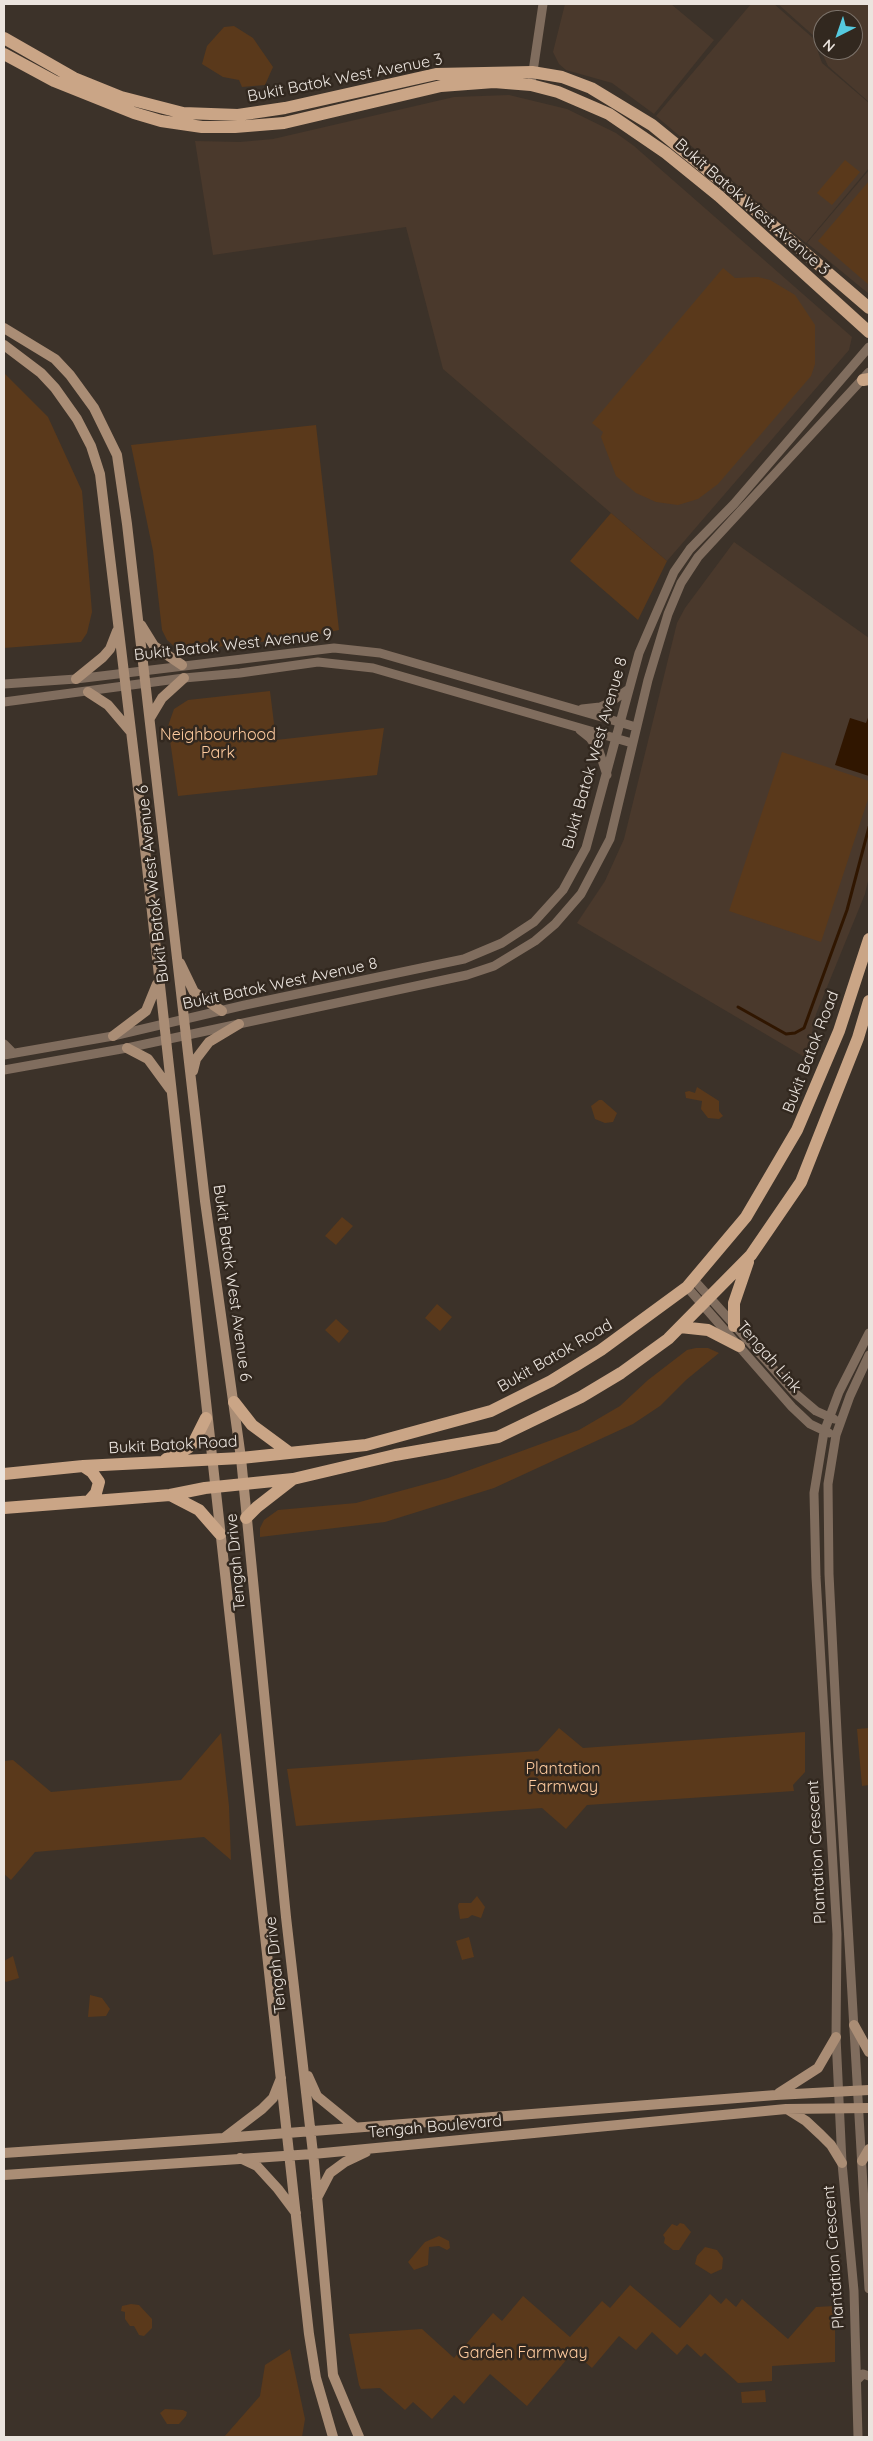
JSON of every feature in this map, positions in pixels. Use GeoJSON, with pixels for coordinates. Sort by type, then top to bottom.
{"type":"FeatureCollection","features":[{"type":"Feature","properties":{"kind":"main road"},"geometry":{"type":"LineString","coordinates":[[4,33],[19,48]]}},
{"type":"Feature","properties":{"kind":"main road","name":"Bukit Batok West Avenue 3"},"geometry":{"type":"LineString","coordinates":[[4,38],[64,74],[121,97],[182,113],[232,116],[285,108],[436,74],[532,72],[562,77],[591,88],[652,125],[869,308]]}},
{"type":"Feature","properties":{"kind":"main road","name":"Bukit Batok West Avenue 3"},"geometry":{"type":"LineString","coordinates":[[4,54],[89,97],[160,121],[195,126],[234,127],[284,123],[441,86],[494,82],[530,85],[558,92],[609,114],[666,153],[719,196],[869,332]]}},
{"type":"Feature","properties":{"kind":"main road","name":"Bukit Batok Road"},"geometry":{"type":"LineString","coordinates":[[4,1474],[83,1466],[241,1458],[366,1445],[491,1412],[551,1381],[601,1350],[690,1284],[746,1218],[797,1130],[839,1031],[869,940]]}},
{"type":"Feature","properties":{"kind":"main road"},"geometry":{"type":"LineString","coordinates":[[4,1508],[170,1494],[215,1487],[293,1479],[395,1455],[498,1437],[580,1397],[621,1373],[680,1327],[751,1256],[801,1182],[848,1065],[869,1001]]}},
{"type":"Feature","properties":{"kind":"main road"},"geometry":{"type":"LineString","coordinates":[[734,1326],[734,1303],[751,1256]]}},
{"type":"Feature","properties":{"kind":"main road"},"geometry":{"type":"LineString","coordinates":[[680,1327],[708,1330],[739,1346]]}},
{"type":"Feature","properties":{"kind":"main road"},"geometry":{"type":"LineString","coordinates":[[234,1402],[252,1425],[290,1453]]}},
{"type":"Feature","properties":{"kind":"main road"},"geometry":{"type":"LineString","coordinates":[[156,1462],[188,1448],[194,1442],[206,1418]]}},
{"type":"Feature","properties":{"kind":"main road"},"geometry":{"type":"LineString","coordinates":[[83,1466],[92,1472],[99,1482],[96,1493],[89,1501]]}},
{"type":"Feature","properties":{"kind":"main road"},"geometry":{"type":"LineString","coordinates":[[246,1518],[256,1507],[293,1479]]}},
{"type":"Feature","properties":{"kind":"main road"},"geometry":{"type":"LineString","coordinates":[[170,1494],[199,1510],[220,1534]]}},
{"type":"Feature","properties":{"kind":"street"},"geometry":{"type":"LineString","coordinates":[[530,85],[543,4]]}},
{"type":"Feature","properties":{"kind":"street","name":"Bukit Batok West Avenue 6"},"geometry":{"type":"LineString","coordinates":[[4,328],[43,351],[65,369],[90,402],[107,431],[117,455],[150,718],[175,953],[205,1201],[244,1484]]}},
{"type":"Feature","properties":{"kind":"street","name":"Bukit Batok West Avenue 6"},"geometry":{"type":"LineString","coordinates":[[4,344],[41,373],[55,388],[77,419],[91,446],[100,474],[132,732],[215,1487]]}},
{"type":"Feature","properties":{"kind":"street","name":"Bukit Batok West Avenue 8"},"geometry":{"type":"LineString","coordinates":[[8,1054],[113,1036],[464,958],[502,943],[534,922],[563,890],[586,848],[607,778],[639,654],[674,572],[690,549],[734,504],[869,347]]}},
{"type":"Feature","properties":{"kind":"street","name":"Bukit Batok West Avenue 8"},"geometry":{"type":"LineString","coordinates":[[4,1070],[186,1036],[467,975],[494,966],[535,941],[555,924],[581,894],[610,839],[632,743],[661,634],[681,582],[710,543],[867,377]]}},
{"type":"Feature","properties":{"kind":"street"},"geometry":{"type":"LineString","coordinates":[[138,620],[154,646],[182,665]]}},
{"type":"Feature","properties":{"kind":"street"},"geometry":{"type":"LineString","coordinates":[[76,678],[95,666],[110,649],[118,625]]}},
{"type":"Feature","properties":{"kind":"street","name":"Bukit Batok West Avenue 9"},"geometry":{"type":"LineString","coordinates":[[4,684],[76,678],[334,648],[380,653],[636,727]]}},
{"type":"Feature","properties":{"kind":"street","name":"Bukit Batok West Avenue 9"},"geometry":{"type":"LineString","coordinates":[[4,702],[184,678],[240,674],[318,662],[373,668],[632,743]]}},
{"type":"Feature","properties":{"kind":"street"},"geometry":{"type":"LineString","coordinates":[[150,718],[162,698],[184,678]]}},
{"type":"Feature","properties":{"kind":"street"},"geometry":{"type":"LineString","coordinates":[[567,707],[587,709],[600,707],[617,699],[629,689]]}},
{"type":"Feature","properties":{"kind":"street"},"geometry":{"type":"LineString","coordinates":[[88,692],[108,705],[132,732]]}},
{"type":"Feature","properties":{"kind":"street"},"geometry":{"type":"LineString","coordinates":[[573,726],[595,743],[602,757],[607,778]]}},
{"type":"Feature","properties":{"kind":"street"},"geometry":{"type":"LineString","coordinates":[[175,953],[194,992],[222,1011]]}},
{"type":"Feature","properties":{"kind":"street"},"geometry":{"type":"LineString","coordinates":[[113,1036],[146,1011],[158,981]]}},
{"type":"Feature","properties":{"kind":"street"},"geometry":{"type":"LineString","coordinates":[[191,1078],[196,1059],[203,1048],[214,1038],[239,1024]]}},
{"type":"Feature","properties":{"kind":"street"},"geometry":{"type":"LineString","coordinates":[[4,1044],[8,1054]]}},
{"type":"Feature","properties":{"kind":"street"},"geometry":{"type":"LineString","coordinates":[[127,1048],[148,1059],[171,1090]]}},
{"type":"Feature","properties":{"kind":"street","name":"Tengah Link"},"geometry":{"type":"LineString","coordinates":[[690,1284],[734,1326],[796,1394],[816,1411],[830,1418],[841,1420]]}},
{"type":"Feature","properties":{"kind":"street","name":"Tengah Link"},"geometry":{"type":"LineString","coordinates":[[707,1302],[739,1346],[792,1407],[810,1424],[824,1432],[836,1435]]}},
{"type":"Feature","properties":{"kind":"street","name":"Plantation Crescent"},"geometry":{"type":"LineString","coordinates":[[858,2437],[854,2291],[842,2164],[836,2037],[837,1934],[816,1576],[814,1494],[824,1432],[843,1385],[869,1333]]}},
{"type":"Feature","properties":{"kind":"street","name":"Plantation Crescent"},"geometry":{"type":"LineString","coordinates":[[869,1355],[836,1435],[828,1484],[830,1574],[857,2090],[864,2108],[862,2161],[869,2289]]}},
{"type":"Feature","properties":{"kind":"street","name":"Tengah Drive"},"geometry":{"type":"LineString","coordinates":[[244,1484],[313,2154],[333,2375],[359,2437]]}},
{"type":"Feature","properties":{"kind":"street","name":"Tengah Drive"},"geometry":{"type":"LineString","coordinates":[[215,1487],[291,2155],[309,2334],[316,2378],[333,2437]]}},
{"type":"Feature","properties":{"kind":"street"},"geometry":{"type":"LineString","coordinates":[[816,1576],[821,1573],[830,1574]]}},
{"type":"Feature","properties":{"kind":"street"},"geometry":{"type":"LineString","coordinates":[[854,2024],[869,2052]]}},
{"type":"Feature","properties":{"kind":"street"},"geometry":{"type":"LineString","coordinates":[[776,2095],[818,2068],[836,2037]]}},
{"type":"Feature","properties":{"kind":"street"},"geometry":{"type":"LineString","coordinates":[[303,2065],[317,2096],[355,2127]]}},
{"type":"Feature","properties":{"kind":"street"},"geometry":{"type":"LineString","coordinates":[[223,2138],[262,2109],[273,2098],[282,2077]]}},
{"type":"Feature","properties":{"kind":"street","name":"Tengah Boulevard"},"geometry":{"type":"LineString","coordinates":[[4,2153],[288,2134],[355,2127],[776,2095],[869,2090]]}},
{"type":"Feature","properties":{"kind":"street","name":"Tengah Boulevard"},"geometry":{"type":"LineString","coordinates":[[4,2175],[238,2157],[313,2154],[786,2109],[864,2108]]}},
{"type":"Feature","properties":{"kind":"street"},"geometry":{"type":"LineString","coordinates":[[786,2109],[806,2121],[821,2135],[831,2145],[842,2164]]}},
{"type":"Feature","properties":{"kind":"street"},"geometry":{"type":"LineString","coordinates":[[317,2198],[330,2173],[345,2162],[374,2148]]}},
{"type":"Feature","properties":{"kind":"street"},"geometry":{"type":"LineString","coordinates":[[862,2161],[869,2148]]}},
{"type":"Feature","properties":{"kind":"street"},"geometry":{"type":"LineString","coordinates":[[238,2157],[257,2166],[297,2214]]}},
{"type":"Feature","properties":{"kind":"street"},"geometry":{"type":"LineString","coordinates":[[857,2380],[863,2374],[869,2376]]}},
{"type":"Feature","properties":{"kind":"shaded area"},"geometry":{"type":"Polygon","coordinates":[[[565,4],[671,4],[714,40],[654,114],[612,83],[566,70],[559,64],[553,52],[565,4]]]}},
{"type":"Feature","properties":{"kind":"shaded area"},"geometry":{"type":"Polygon","coordinates":[[[751,4],[774,4],[813,38],[813,60],[821,60],[822,63],[869,103],[869,168],[806,243],[656,116],[751,4]]]}},
{"type":"Feature","properties":{"kind":"shaded area"},"geometry":{"type":"Polygon","coordinates":[[[778,4],[869,4],[869,102],[828,66],[825,60],[863,60],[863,10],[813,10],[813,35],[778,4]]]}},
{"type":"Feature","properties":{"kind":"shaded area"},"geometry":{"type":"Polygon","coordinates":[[[509,95],[567,109],[616,133],[634,146],[852,337],[849,350],[667,561],[443,369],[406,227],[213,255],[195,141],[240,142],[273,139],[454,97],[509,95]]]}},
{"type":"Feature","properties":{"kind":"shaded area"},"geometry":{"type":"Polygon","coordinates":[[[869,170],[869,294],[807,243],[869,170]]]}},
{"type":"Feature","properties":{"kind":"shaded area"},"geometry":{"type":"Polygon","coordinates":[[[734,542],[869,638],[869,877],[865,894],[816,1014],[806,1058],[577,923],[605,881],[624,839],[677,623],[685,608],[734,542]]]}},
{"type":"Feature","properties":{"kind":"shaded area"},"geometry":{"type":"Polygon","coordinates":[[[869,715],[869,776],[835,765],[850,718],[866,723],[869,715]]]}},
{"type":"Feature","properties":{"kind":"green space"},"geometry":{"type":"Polygon","coordinates":[[[234,26],[253,38],[273,67],[265,85],[242,87],[239,80],[223,77],[202,64],[207,46],[224,27],[234,26]]]}},
{"type":"Feature","properties":{"kind":"green space"},"geometry":{"type":"Polygon","coordinates":[[[845,160],[860,172],[832,205],[817,193],[845,160]]]}},
{"type":"Feature","properties":{"kind":"green space"},"geometry":{"type":"Polygon","coordinates":[[[869,181],[869,285],[818,241],[869,181]]]}},
{"type":"Feature","properties":{"kind":"green space"},"geometry":{"type":"Polygon","coordinates":[[[723,268],[735,278],[758,277],[770,280],[795,295],[815,325],[815,364],[811,376],[718,484],[698,499],[678,505],[656,502],[636,493],[616,476],[601,437],[603,432],[592,423],[723,268]]]}},
{"type":"Feature","properties":{"kind":"green space"},"geometry":{"type":"Polygon","coordinates":[[[4,373],[48,417],[82,491],[92,612],[87,633],[81,642],[4,648],[4,373]]]}},
{"type":"Feature","properties":{"kind":"green space"},"geometry":{"type":"Polygon","coordinates":[[[316,425],[339,630],[304,637],[190,650],[175,647],[167,640],[162,630],[153,551],[131,445],[316,425]]]}},
{"type":"Feature","properties":{"kind":"green space"},"geometry":{"type":"Polygon","coordinates":[[[611,513],[667,561],[638,620],[570,561],[611,513]]]}},
{"type":"Feature","properties":{"kind":"green space","name":"Neighbourhood Park"},"geometry":{"type":"Polygon","coordinates":[[[270,691],[276,740],[384,728],[377,775],[178,796],[168,726],[174,709],[188,700],[270,691]]]}},
{"type":"Feature","properties":{"kind":"green space"},"geometry":{"type":"Polygon","coordinates":[[[782,752],[869,781],[869,796],[821,942],[729,911],[782,752]]]}},
{"type":"Feature","properties":{"kind":"green space"},"geometry":{"type":"Polygon","coordinates":[[[697,1087],[719,1101],[719,1111],[723,1116],[719,1119],[708,1118],[701,1109],[702,1101],[686,1098],[685,1092],[695,1093],[697,1087]]]}},
{"type":"Feature","properties":{"kind":"green space"},"geometry":{"type":"Polygon","coordinates":[[[602,1100],[617,1113],[613,1122],[605,1123],[595,1119],[591,1106],[602,1100]]]}},
{"type":"Feature","properties":{"kind":"green space"},"geometry":{"type":"Polygon","coordinates":[[[342,1217],[353,1226],[336,1245],[325,1236],[342,1217]]]}},
{"type":"Feature","properties":{"kind":"green space"},"geometry":{"type":"Polygon","coordinates":[[[437,1304],[452,1317],[440,1331],[425,1318],[437,1304]]]}},
{"type":"Feature","properties":{"kind":"green space"},"geometry":{"type":"Polygon","coordinates":[[[336,1319],[349,1331],[339,1343],[325,1330],[336,1319]]]}},
{"type":"Feature","properties":{"kind":"green space"},"geometry":{"type":"Polygon","coordinates":[[[708,1348],[719,1353],[686,1380],[660,1406],[633,1424],[494,1488],[385,1522],[260,1537],[260,1528],[264,1520],[278,1510],[356,1503],[448,1478],[579,1430],[620,1406],[648,1380],[687,1350],[708,1348]]]}},
{"type":"Feature","properties":{"kind":"green space","name":"Plantation Farmway"},"geometry":{"type":"Polygon","coordinates":[[[559,1728],[583,1748],[805,1732],[805,1772],[793,1785],[794,1791],[587,1805],[566,1829],[542,1808],[296,1826],[287,1769],[538,1751],[559,1728]]]}},
{"type":"Feature","properties":{"kind":"green space"},"geometry":{"type":"Polygon","coordinates":[[[869,1728],[869,1785],[862,1786],[857,1729],[869,1728]]]}},
{"type":"Feature","properties":{"kind":"green space"},"geometry":{"type":"Polygon","coordinates":[[[221,1733],[229,1806],[231,1860],[204,1837],[35,1852],[11,1880],[4,1874],[4,1761],[13,1760],[51,1792],[181,1780],[221,1733]]]}},
{"type":"Feature","properties":{"kind":"green space"},"geometry":{"type":"Polygon","coordinates":[[[477,1896],[485,1907],[481,1918],[472,1915],[468,1918],[460,1919],[459,1903],[471,1903],[477,1896]]]}},
{"type":"Feature","properties":{"kind":"green space"},"geometry":{"type":"Polygon","coordinates":[[[469,1937],[474,1957],[462,1960],[456,1941],[469,1937]]]}},
{"type":"Feature","properties":{"kind":"green space"},"geometry":{"type":"Polygon","coordinates":[[[13,1956],[19,1978],[6,1982],[4,1980],[4,1961],[13,1956]]]}},
{"type":"Feature","properties":{"kind":"green space"},"geometry":{"type":"Polygon","coordinates":[[[90,1995],[102,1998],[110,2009],[106,2016],[88,2017],[90,1995]]]}},
{"type":"Feature","properties":{"kind":"green space"},"geometry":{"type":"Polygon","coordinates":[[[680,2223],[684,2224],[691,2232],[679,2250],[673,2250],[664,2243],[665,2238],[663,2235],[672,2224],[677,2226],[680,2223]]]}},
{"type":"Feature","properties":{"kind":"green space"},"geometry":{"type":"Polygon","coordinates":[[[439,2236],[449,2241],[450,2248],[447,2250],[439,2246],[429,2247],[428,2265],[414,2270],[408,2262],[425,2242],[439,2236]]]}},
{"type":"Feature","properties":{"kind":"green space"},"geometry":{"type":"Polygon","coordinates":[[[705,2247],[717,2250],[723,2258],[722,2269],[711,2274],[695,2264],[697,2256],[705,2247]]]}},
{"type":"Feature","properties":{"kind":"green space","name":"Garden Farmway"},"geometry":{"type":"Polygon","coordinates":[[[630,2285],[680,2328],[710,2294],[721,2304],[726,2298],[736,2307],[742,2299],[788,2339],[816,2307],[835,2306],[835,2362],[772,2366],[772,2381],[738,2383],[705,2353],[701,2357],[687,2344],[677,2355],[652,2332],[636,2350],[619,2336],[592,2368],[573,2352],[527,2406],[490,2374],[464,2404],[454,2395],[432,2419],[413,2402],[405,2410],[380,2388],[361,2389],[359,2385],[349,2334],[422,2329],[454,2358],[493,2313],[502,2321],[523,2296],[570,2337],[602,2301],[610,2308],[630,2285]]]}},
{"type":"Feature","properties":{"kind":"green space"},"geometry":{"type":"Polygon","coordinates":[[[139,2305],[152,2319],[152,2328],[144,2336],[139,2335],[134,2326],[130,2326],[125,2319],[125,2312],[121,2311],[122,2306],[139,2305]]]}},
{"type":"Feature","properties":{"kind":"green space"},"geometry":{"type":"Polygon","coordinates":[[[290,2349],[305,2419],[302,2437],[224,2437],[260,2396],[265,2365],[290,2349]]]}},
{"type":"Feature","properties":{"kind":"green space"},"geometry":{"type":"Polygon","coordinates":[[[765,2390],[766,2402],[742,2403],[741,2392],[765,2390]]]}},
{"type":"Feature","properties":{"kind":"green space"},"geometry":{"type":"Polygon","coordinates":[[[165,2409],[187,2412],[179,2424],[167,2424],[160,2413],[165,2409]]]}},
{"type":"Feature","properties":{"kind":"waterway"},"geometry":{"type":"LineString","coordinates":[[738,1007],[786,1034],[795,1033],[804,1028],[847,910],[869,827]]}}]}
